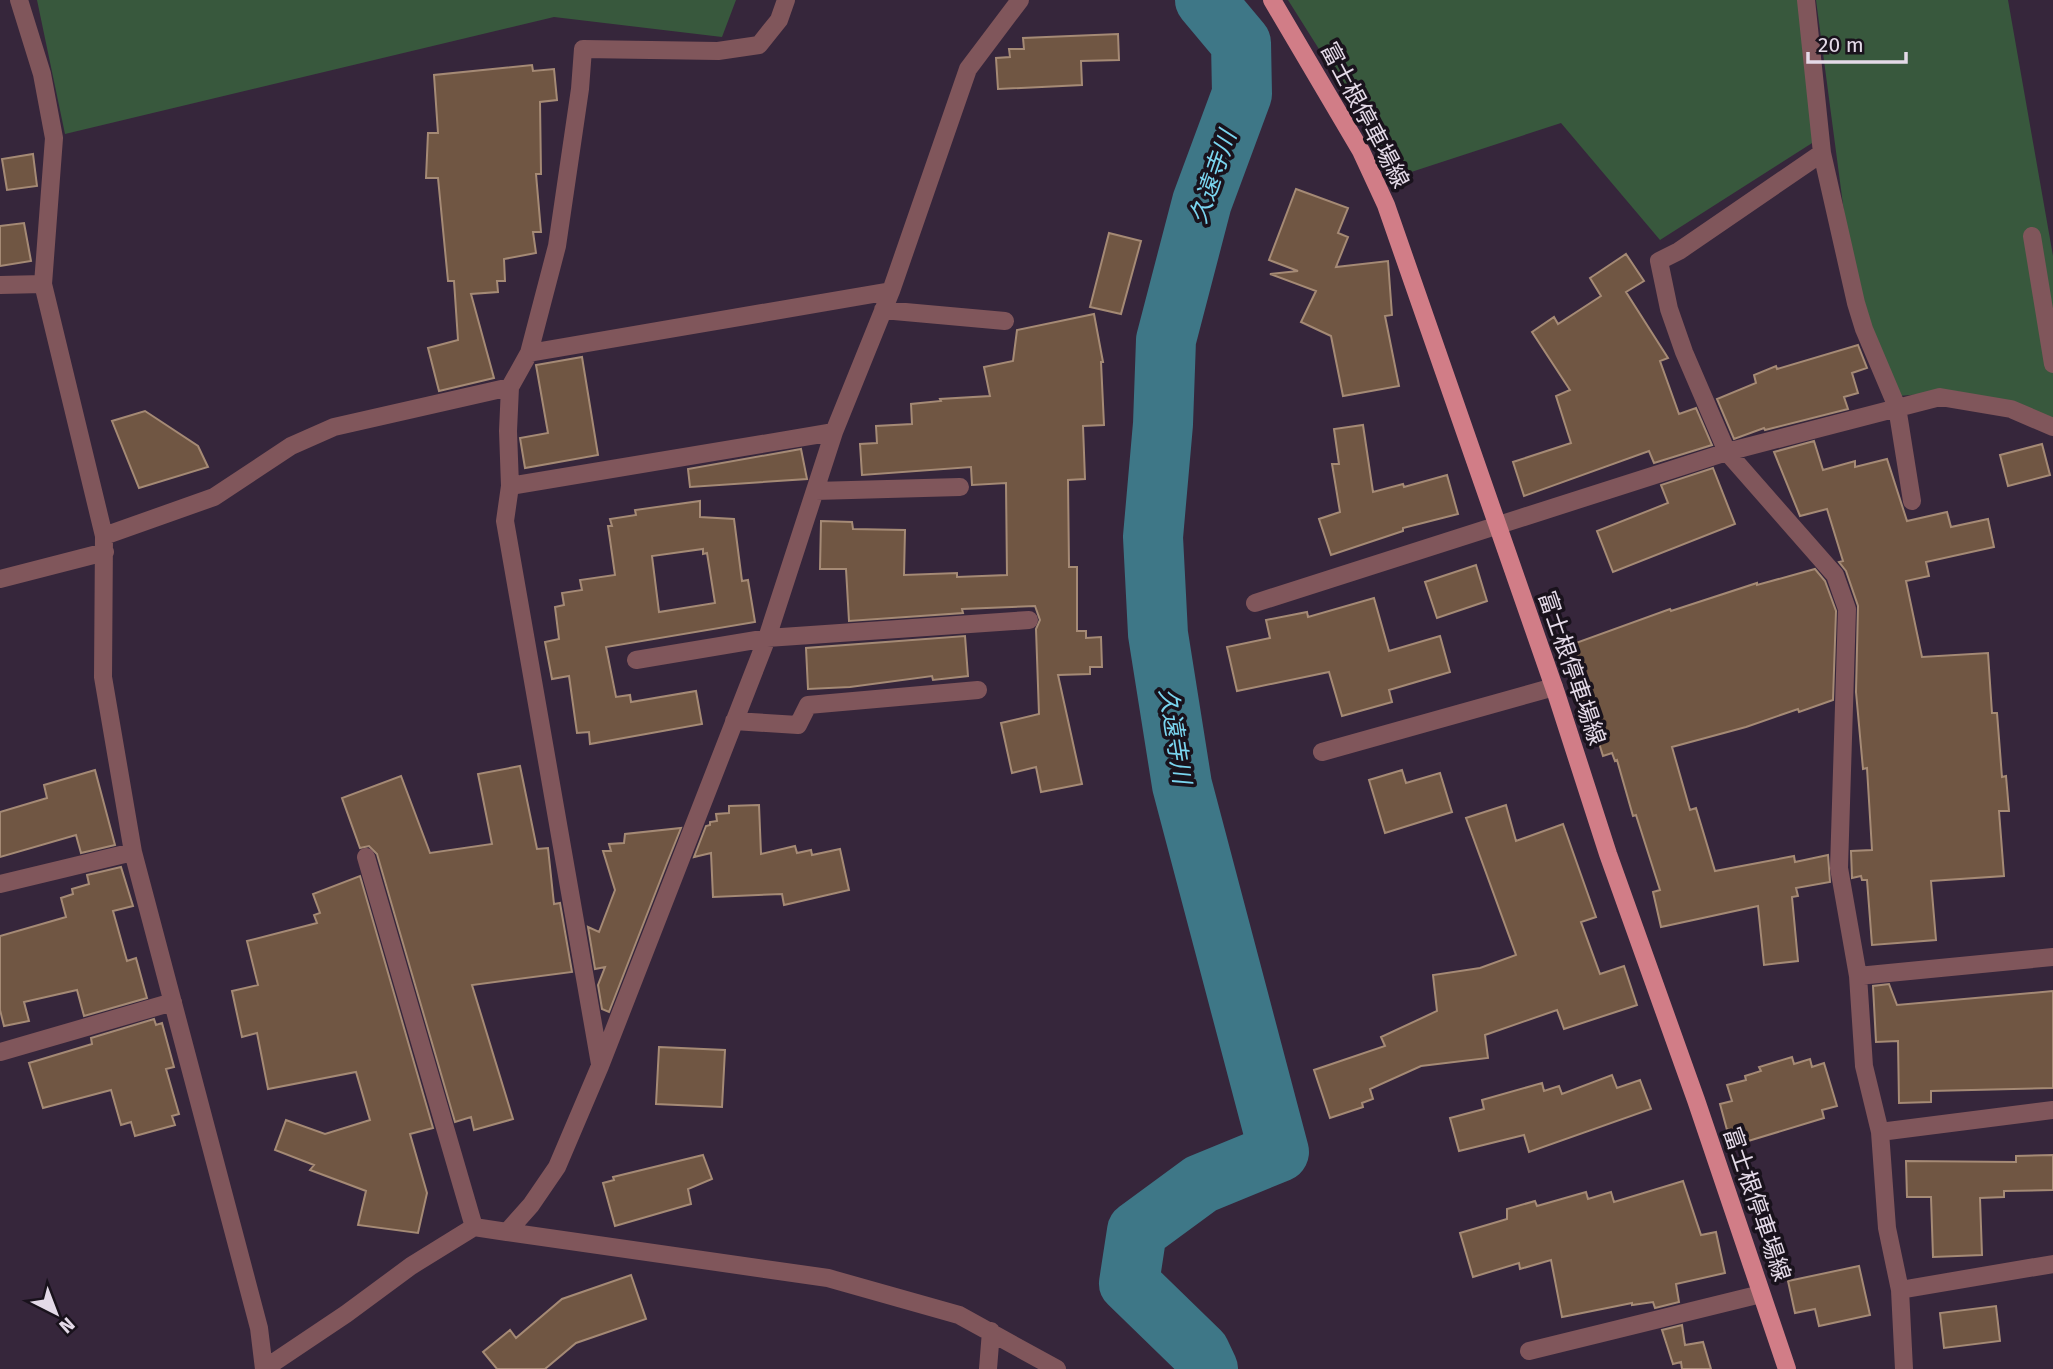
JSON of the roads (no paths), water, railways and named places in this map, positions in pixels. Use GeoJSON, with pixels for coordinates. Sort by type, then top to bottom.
{"type":"FeatureCollection","features":[{"type":"Feature","properties":{"kind":"main road","name":"富士根停車場線"},"geometry":{"type":"LineString","coordinates":[[1272,0],[1361,151],[1386,205],[1787,1369]]}},
{"type":"Feature","properties":{"kind":"street"},"geometry":{"type":"LineString","coordinates":[[19,0],[42,74],[54,138],[43,284],[105,544],[103,677],[133,852],[259,1328],[264,1369],[411,1266],[474,1227],[828,1278],[959,1315],[1057,1369]]}},
{"type":"Feature","properties":{"kind":"street"},"geometry":{"type":"LineString","coordinates":[[600,1066],[505,521],[510,485],[510,387],[529,353],[557,246],[580,89],[583,49],[718,51],[759,45],[779,20],[786,0]]}},
{"type":"Feature","properties":{"kind":"street"},"geometry":{"type":"LineString","coordinates":[[507,1231],[531,1205],[557,1167],[600,1066],[767,638],[834,432],[891,291],[968,69],[1020,0]]}},
{"type":"Feature","properties":{"kind":"street"},"geometry":{"type":"LineString","coordinates":[[1806,0],[1822,153],[1856,303],[1897,407],[1912,501]]}},
{"type":"Feature","properties":{"kind":"street"},"geometry":{"type":"LineString","coordinates":[[1822,153],[1679,251],[1659,261],[1673,320],[1727,452],[1835,575],[1847,609],[1839,868],[1858,976],[1864,1066],[1880,1132],[1887,1228],[1900,1290],[1904,1369]]}},
{"type":"Feature","properties":{"kind":"street"},"geometry":{"type":"LineString","coordinates":[[2032,236],[2053,364]]}},
{"type":"Feature","properties":{"kind":"street"},"geometry":{"type":"LineString","coordinates":[[0,285],[43,284]]}},
{"type":"Feature","properties":{"kind":"street"},"geometry":{"type":"LineString","coordinates":[[529,353],[891,291]]}},
{"type":"Feature","properties":{"kind":"street"},"geometry":{"type":"LineString","coordinates":[[883,310],[1004,321]]}},
{"type":"Feature","properties":{"kind":"street"},"geometry":{"type":"LineString","coordinates":[[0,579],[105,544],[214,497],[292,446],[334,427],[510,387]]}},
{"type":"Feature","properties":{"kind":"street"},"geometry":{"type":"LineString","coordinates":[[1255,603],[1727,452],[1940,397],[2011,409],[2053,427]]}},
{"type":"Feature","properties":{"kind":"street"},"geometry":{"type":"LineString","coordinates":[[510,485],[834,432]]}},
{"type":"Feature","properties":{"kind":"street"},"geometry":{"type":"LineString","coordinates":[[815,491],[960,487]]}},
{"type":"Feature","properties":{"kind":"street"},"geometry":{"type":"LineString","coordinates":[[636,660],[767,638],[1029,620]]}},
{"type":"Feature","properties":{"kind":"street"},"geometry":{"type":"LineString","coordinates":[[1322,752],[1554,687]]}},
{"type":"Feature","properties":{"kind":"street"},"geometry":{"type":"LineString","coordinates":[[734,721],[797,725],[808,705],[978,690]]}},
{"type":"Feature","properties":{"kind":"street"},"geometry":{"type":"LineString","coordinates":[[0,884],[133,852]]}},
{"type":"Feature","properties":{"kind":"street"},"geometry":{"type":"LineString","coordinates":[[366,857],[474,1227]]}},
{"type":"Feature","properties":{"kind":"street"},"geometry":{"type":"LineString","coordinates":[[1858,976],[2053,957]]}},
{"type":"Feature","properties":{"kind":"street"},"geometry":{"type":"LineString","coordinates":[[0,1052],[173,1002]]}},
{"type":"Feature","properties":{"kind":"street"},"geometry":{"type":"LineString","coordinates":[[1880,1132],[2053,1110]]}},
{"type":"Feature","properties":{"kind":"street"},"geometry":{"type":"LineString","coordinates":[[1900,1290],[2053,1264]]}},
{"type":"Feature","properties":{"kind":"street"},"geometry":{"type":"LineString","coordinates":[[1529,1351],[1761,1294]]}},
{"type":"Feature","properties":{"kind":"street"},"geometry":{"type":"LineString","coordinates":[[988,1369],[990,1331]]}},
{"type":"Feature","properties":{"kind":"waterway","name":"久遠寺川"},"geometry":{"type":"LineString","coordinates":[[1205,0],[1241,43],[1242,94],[1202,202],[1166,340],[1163,424],[1153,537],[1158,634],[1182,785],[1279,1152],[1201,1184],[1137,1231],[1129,1283],[1200,1352],[1208,1369]]}}]}
